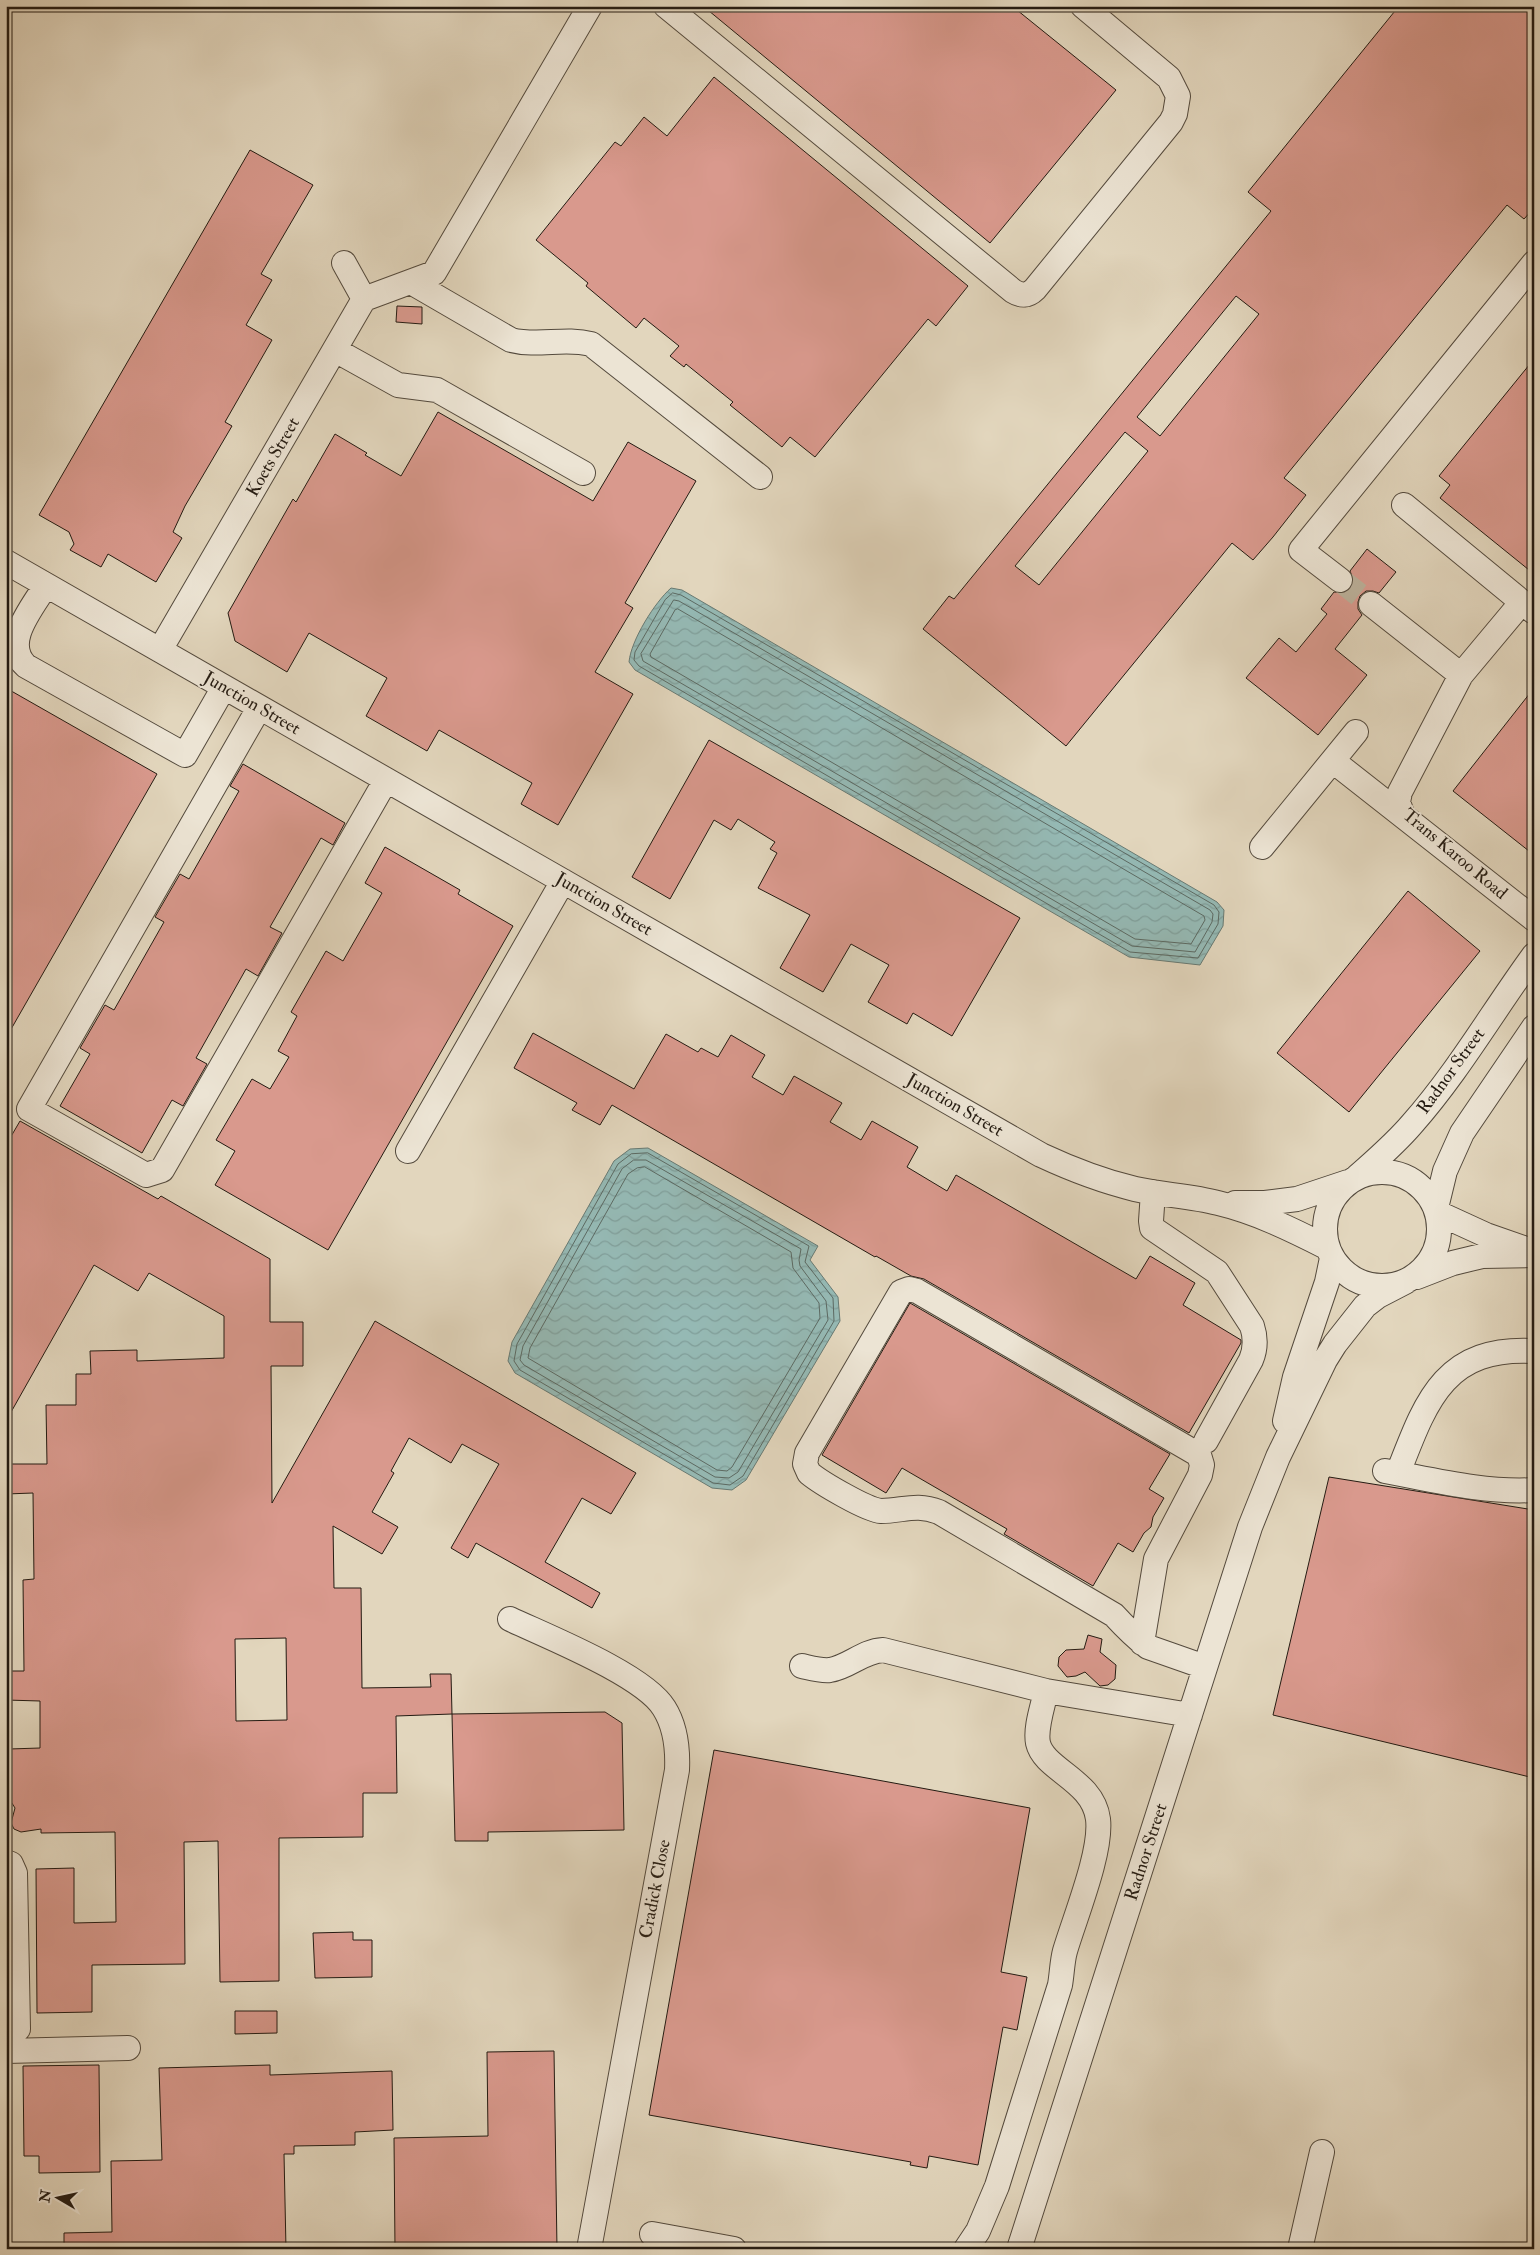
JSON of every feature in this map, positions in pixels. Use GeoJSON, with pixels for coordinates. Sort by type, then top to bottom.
{"type":"FeatureCollection","features":[{"type":"Feature","properties":{"kind":"street"},"geometry":{"type":"LineString","coordinates":[[344,263],[364,299],[434,273],[590,6]]}},
{"type":"Feature","properties":{"kind":"street"},"geometry":{"type":"LineString","coordinates":[[666,6],[1005,285],[1018,294],[1024,295],[1030,294],[1036,289],[1171,122],[1178,105],[1178,96],[1169,78],[1083,6]]}},
{"type":"Feature","properties":{"kind":"street"},"geometry":{"type":"LineString","coordinates":[[1340,580],[1301,550],[1534,263]]}},
{"type":"Feature","properties":{"kind":"street"},"geometry":{"type":"LineString","coordinates":[[411,282],[511,340],[523,343],[572,341],[591,344],[760,477]]}},
{"type":"Feature","properties":{"kind":"street","name":"Koets Street"},"geometry":{"type":"LineString","coordinates":[[160,650],[364,299]]}},
{"type":"Feature","properties":{"kind":"street"},"geometry":{"type":"LineString","coordinates":[[336,350],[403,387],[425,387],[437,390],[583,473]]}},
{"type":"Feature","properties":{"kind":"street"},"geometry":{"type":"LineString","coordinates":[[1404,505],[1528,607]]}},
{"type":"Feature","properties":{"kind":"street","name":"Junction Street"},"geometry":{"type":"LineString","coordinates":[[6,562],[1041,1154],[1096,1179],[1153,1192],[1218,1203],[1265,1203],[1297,1199],[1355,1179]]}},
{"type":"Feature","properties":{"kind":"street"},"geometry":{"type":"LineString","coordinates":[[46,585],[19,633],[16,644],[17,652],[26,666],[185,755],[224,687]]}},
{"type":"Feature","properties":{"kind":"street"},"geometry":{"type":"LineString","coordinates":[[1371,604],[1461,675]]}},
{"type":"Feature","properties":{"kind":"street","name":"Trans Karoo Road"},"geometry":{"type":"LineString","coordinates":[[1528,607],[1461,675],[1400,792],[1398,802],[1403,816],[1534,919]]}},
{"type":"Feature","properties":{"kind":"street"},"geometry":{"type":"LineString","coordinates":[[260,708],[29,1108],[146,1175],[162,1170],[386,780]]}},
{"type":"Feature","properties":{"kind":"street"},"geometry":{"type":"LineString","coordinates":[[1262,847],[1356,732]]}},
{"type":"Feature","properties":{"kind":"street"},"geometry":{"type":"LineString","coordinates":[[1332,760],[1403,816]]}},
{"type":"Feature","properties":{"kind":"street"},"geometry":{"type":"LineString","coordinates":[[408,1151],[563,881]]}},
{"type":"Feature","properties":{"kind":"street","name":"Radnor Street"},"geometry":{"type":"LineString","coordinates":[[1355,1179],[1398,1140],[1426,1107],[1448,1079],[1534,955]]}},
{"type":"Feature","properties":{"kind":"street"},"geometry":{"type":"LineString","coordinates":[[1437,1211],[1450,1154],[1462,1132],[1534,1027]]}},
{"type":"Feature","properties":{"kind":"street"},"geometry":{"type":"LineString","coordinates":[[1408,1281],[1426,1268],[1436,1251],[1440,1232],[1437,1211],[1428,1194],[1417,1183],[1404,1176],[1380,1172],[1355,1179],[1339,1192],[1328,1213],[1326,1236],[1330,1253],[1341,1269],[1352,1278],[1364,1284],[1378,1287],[1392,1286],[1408,1281],[1453,1263],[1482,1256],[1534,1255]]}},
{"type":"Feature","properties":{"kind":"street"},"geometry":{"type":"LineString","coordinates":[[1153,1192],[1152,1228],[1218,1272],[1252,1326],[1255,1334],[1255,1352],[1206,1440]]}},
{"type":"Feature","properties":{"kind":"street","name":"Junction Street"},"geometry":{"type":"LineString","coordinates":[[1218,1203],[1295,1231],[1330,1253]]}},
{"type":"Feature","properties":{"kind":"street"},"geometry":{"type":"LineString","coordinates":[[1437,1211],[1486,1235],[1534,1251]]}},
{"type":"Feature","properties":{"kind":"street","name":"Radnor Street"},"geometry":{"type":"LineString","coordinates":[[1278,1457],[1295,1376],[1327,1282],[1330,1253]]}},
{"type":"Feature","properties":{"kind":"street","name":"Radnor Street"},"geometry":{"type":"LineString","coordinates":[[1019,2249],[1250,1527],[1278,1457],[1324,1360],[1348,1324],[1371,1301],[1408,1281]]}},
{"type":"Feature","properties":{"kind":"street"},"geometry":{"type":"LineString","coordinates":[[1142,1643],[1156,1560],[1200,1474],[1202,1465],[1199,1456],[917,1291],[909,1289],[901,1292],[807,1453],[805,1464],[809,1473],[872,1510],[885,1511],[921,1506],[939,1512],[1114,1615],[1142,1643],[1156,1651],[1205,1667]]}},
{"type":"Feature","properties":{"kind":"street"},"geometry":{"type":"LineString","coordinates":[[1534,1351],[1508,1350],[1488,1353],[1472,1359],[1456,1371],[1437,1389],[1392,1472],[1453,1484],[1516,1491],[1534,1490]]}},
{"type":"Feature","properties":{"kind":"street","name":"Cradick Close"},"geometry":{"type":"LineString","coordinates":[[510,1620],[578,1650],[642,1686],[663,1706],[671,1722],[677,1744],[677,1770],[588,2249]]}},
{"type":"Feature","properties":{"kind":"street"},"geometry":{"type":"LineString","coordinates":[[802,1666],[829,1670],[842,1666],[866,1653],[883,1650],[1046,1690],[1190,1715]]}},
{"type":"Feature","properties":{"kind":"street"},"geometry":{"type":"LineString","coordinates":[[966,2249],[978,2231],[997,2186],[1060,1985],[1064,1954],[1098,1841],[1098,1818],[1092,1802],[1082,1788],[1046,1757],[1038,1742],[1046,1690]]}},
{"type":"Feature","properties":{"kind":"street"},"geometry":{"type":"LineString","coordinates":[[6,1862],[11,1864],[15,1873],[18,2029],[6,2030]]}},
{"type":"Feature","properties":{"kind":"street"},"geometry":{"type":"LineString","coordinates":[[6,2051],[128,2048]]}},
{"type":"Feature","properties":{"kind":"street"},"geometry":{"type":"LineString","coordinates":[[1300,2249],[1322,2152]]}},
{"type":"Feature","properties":{"kind":"street"},"geometry":{"type":"LineString","coordinates":[[652,2234],[734,2249]]}},
{"type":"Feature","properties":{"kind":"path"},"geometry":{"type":"LineString","coordinates":[[6,469],[10,487],[6,493]]}},
{"type":"Feature","properties":{"kind":"water"},"geometry":{"type":"Polygon","coordinates":[[[671,588],[682,590],[1217,902],[1224,910],[1223,926],[1200,965],[1129,957],[635,670],[629,662],[634,643],[651,612],[671,588]]]}},
{"type":"Feature","properties":{"kind":"water"},"geometry":{"type":"Polygon","coordinates":[[[648,1148],[818,1246],[810,1260],[838,1297],[840,1321],[746,1480],[732,1490],[712,1488],[515,1373],[508,1361],[512,1342],[614,1161],[630,1149],[648,1148]]]}},
{"type":"Feature","properties":{"kind":"building"},"geometry":{"type":"Polygon","coordinates":[[[703,6],[1012,6],[1116,90],[990,243],[703,6]]]}},
{"type":"Feature","properties":{"kind":"building"},"geometry":{"type":"Polygon","coordinates":[[[1399,6],[1534,6],[1534,208],[1524,219],[1507,205],[1284,478],[1306,495],[1273,537],[1253,560],[1232,543],[1066,746],[923,629],[949,596],[954,599],[1271,211],[1248,192],[1399,6]],[[1236,296],[1137,417],[1160,436],[1259,314],[1236,296]],[[1125,432],[1015,566],[1039,585],[1148,451],[1125,432]]]}},
{"type":"Feature","properties":{"kind":"building"},"geometry":{"type":"Polygon","coordinates":[[[714,77],[968,286],[936,326],[928,319],[815,457],[790,437],[782,447],[730,405],[733,402],[686,364],[684,367],[670,356],[679,346],[644,318],[636,328],[586,286],[588,283],[536,240],[615,142],[621,146],[644,117],[667,136],[714,77]]]}},
{"type":"Feature","properties":{"kind":"building"},"geometry":{"type":"Polygon","coordinates":[[[250,150],[313,185],[261,274],[272,280],[246,325],[272,340],[225,422],[232,426],[185,506],[173,532],[182,538],[156,582],[108,554],[101,567],[70,550],[74,544],[69,532],[39,515],[250,150]]]}},
{"type":"Feature","properties":{"kind":"building"},"geometry":{"type":"Polygon","coordinates":[[[397,306],[422,307],[422,324],[396,322],[397,306]]]}},
{"type":"Feature","properties":{"kind":"building"},"geometry":{"type":"Polygon","coordinates":[[[1534,359],[1534,574],[1440,498],[1450,485],[1439,476],[1534,359]]]}},
{"type":"Feature","properties":{"kind":"building"},"geometry":{"type":"Polygon","coordinates":[[[438,412],[593,501],[628,442],[696,481],[625,603],[633,608],[595,672],[633,694],[558,825],[521,804],[532,783],[439,730],[427,751],[366,716],[387,678],[309,633],[287,672],[235,641],[228,613],[293,499],[296,502],[335,434],[367,453],[365,455],[401,476],[438,412]]]}},
{"type":"Feature","properties":{"kind":"building"},"geometry":{"type":"Polygon","coordinates":[[[1367,549],[1396,572],[1379,593],[1366,591],[1360,596],[1358,609],[1362,615],[1335,649],[1367,675],[1318,735],[1246,678],[1279,638],[1296,652],[1327,614],[1321,609],[1334,592],[1345,593],[1351,588],[1354,581],[1350,571],[1367,549]]]}},
{"type":"Feature","properties":{"kind":"building"},"geometry":{"type":"Polygon","coordinates":[[[6,688],[157,774],[6,1038],[6,688]]]}},
{"type":"Feature","properties":{"kind":"building"},"geometry":{"type":"Polygon","coordinates":[[[1534,688],[1534,855],[1453,791],[1534,688]]]}},
{"type":"Feature","properties":{"kind":"building"},"geometry":{"type":"Polygon","coordinates":[[[709,740],[1020,918],[952,1036],[913,1013],[907,1024],[868,1002],[889,965],[851,944],[823,992],[780,968],[810,915],[758,888],[777,853],[770,849],[775,842],[738,819],[731,830],[714,820],[670,899],[632,877],[709,740]]]}},
{"type":"Feature","properties":{"kind":"building"},"geometry":{"type":"Polygon","coordinates":[[[243,764],[345,823],[333,845],[321,838],[270,927],[282,933],[258,976],[246,969],[196,1058],[207,1064],[183,1106],[172,1100],[142,1153],[60,1106],[90,1054],[80,1048],[105,1005],[114,1010],[164,922],[155,917],[180,874],[189,879],[239,791],[230,786],[243,764]]]}},
{"type":"Feature","properties":{"kind":"building"},"geometry":{"type":"Polygon","coordinates":[[[385,847],[460,890],[458,894],[513,926],[328,1250],[215,1185],[235,1151],[216,1140],[252,1079],[270,1089],[289,1057],[278,1051],[297,1016],[291,1012],[326,951],[343,961],[382,893],[365,883],[385,847]]]}},
{"type":"Feature","properties":{"kind":"building"},"geometry":{"type":"Polygon","coordinates":[[[1408,891],[1480,951],[1349,1112],[1277,1053],[1408,891]]]}},
{"type":"Feature","properties":{"kind":"building"},"geometry":{"type":"Polygon","coordinates":[[[533,1033],[634,1089],[666,1034],[698,1052],[701,1048],[718,1057],[731,1035],[765,1055],[752,1077],[783,1095],[794,1076],[842,1103],[830,1122],[861,1140],[872,1121],[918,1147],[907,1167],[947,1191],[956,1175],[1136,1279],[1150,1256],[1195,1283],[1183,1305],[1241,1340],[1241,1343],[1189,1433],[924,1279],[911,1276],[875,1257],[612,1105],[600,1125],[572,1110],[577,1103],[514,1068],[533,1033]]]}},
{"type":"Feature","properties":{"kind":"building"},"geometry":{"type":"Polygon","coordinates":[[[20,1121],[158,1199],[161,1196],[270,1259],[270,1322],[303,1322],[303,1366],[271,1366],[272,1503],[375,1321],[636,1473],[611,1514],[582,1498],[545,1562],[600,1593],[592,1608],[476,1543],[468,1558],[451,1548],[499,1464],[462,1444],[451,1463],[409,1438],[391,1471],[394,1473],[372,1512],[398,1527],[382,1554],[333,1526],[334,1588],[361,1588],[362,1688],[431,1687],[430,1674],[451,1674],[452,1714],[396,1716],[397,1793],[363,1793],[363,1837],[279,1838],[279,1981],[220,1982],[218,1841],[184,1842],[185,1964],[92,1965],[92,2012],[37,2013],[36,1869],[74,1868],[74,1923],[116,1922],[115,1832],[41,1833],[41,1829],[21,1832],[14,1829],[11,1823],[15,1808],[10,1800],[9,1749],[40,1748],[40,1701],[6,1700],[6,1671],[24,1671],[23,1580],[34,1579],[33,1493],[6,1494],[6,1464],[47,1464],[46,1405],[76,1405],[76,1374],[91,1374],[90,1351],[137,1350],[137,1361],[224,1358],[224,1316],[149,1273],[138,1291],[94,1265],[6,1421],[6,1145],[20,1121]],[[286,1638],[235,1639],[236,1721],[287,1720],[286,1638]]]}},
{"type":"Feature","properties":{"kind":"building"},"geometry":{"type":"Polygon","coordinates":[[[910,1303],[1170,1454],[1149,1489],[1164,1498],[1153,1517],[1151,1527],[1144,1533],[1133,1552],[1118,1543],[1093,1586],[1004,1534],[1007,1529],[902,1468],[886,1493],[822,1455],[910,1303]]]}},
{"type":"Feature","properties":{"kind":"building"},"geometry":{"type":"Polygon","coordinates":[[[1329,1477],[1534,1510],[1534,1778],[1273,1715],[1329,1477]]]}},
{"type":"Feature","properties":{"kind":"building"},"geometry":{"type":"Polygon","coordinates":[[[1088,1635],[1102,1639],[1100,1652],[1116,1665],[1115,1679],[1108,1685],[1100,1686],[1085,1672],[1067,1677],[1058,1666],[1059,1657],[1066,1650],[1084,1649],[1088,1635]]]}},
{"type":"Feature","properties":{"kind":"building"},"geometry":{"type":"Polygon","coordinates":[[[605,1712],[622,1723],[624,1830],[488,1832],[488,1841],[455,1841],[452,1714],[605,1712]]]}},
{"type":"Feature","properties":{"kind":"building"},"geometry":{"type":"Polygon","coordinates":[[[714,1750],[1030,1808],[1001,1972],[1027,1977],[1017,2030],[1003,2027],[978,2165],[929,2156],[927,2168],[910,2165],[911,2162],[649,2115],[714,1750]]]}},
{"type":"Feature","properties":{"kind":"building"},"geometry":{"type":"Polygon","coordinates":[[[353,1932],[353,1940],[372,1940],[372,1977],[315,1978],[313,1933],[353,1932]]]}},
{"type":"Feature","properties":{"kind":"building"},"geometry":{"type":"Polygon","coordinates":[[[235,2011],[277,2011],[277,2033],[235,2034],[235,2011]]]}},
{"type":"Feature","properties":{"kind":"building"},"geometry":{"type":"Polygon","coordinates":[[[554,2051],[557,2249],[395,2249],[394,2138],[488,2136],[487,2052],[554,2051]]]}},
{"type":"Feature","properties":{"kind":"building"},"geometry":{"type":"Polygon","coordinates":[[[99,2065],[100,2172],[39,2173],[39,2156],[24,2156],[23,2066],[99,2065]]]}},
{"type":"Feature","properties":{"kind":"building"},"geometry":{"type":"Polygon","coordinates":[[[270,2065],[270,2075],[392,2071],[393,2130],[355,2132],[355,2145],[294,2146],[294,2154],[284,2154],[286,2249],[64,2249],[64,2233],[112,2232],[111,2161],[162,2160],[159,2068],[270,2065]]]}},
{"type":"Feature","properties":{"kind":"tunnel"},"geometry":{"type":"LineString","coordinates":[[1340,580],[1371,604]]}}]}
